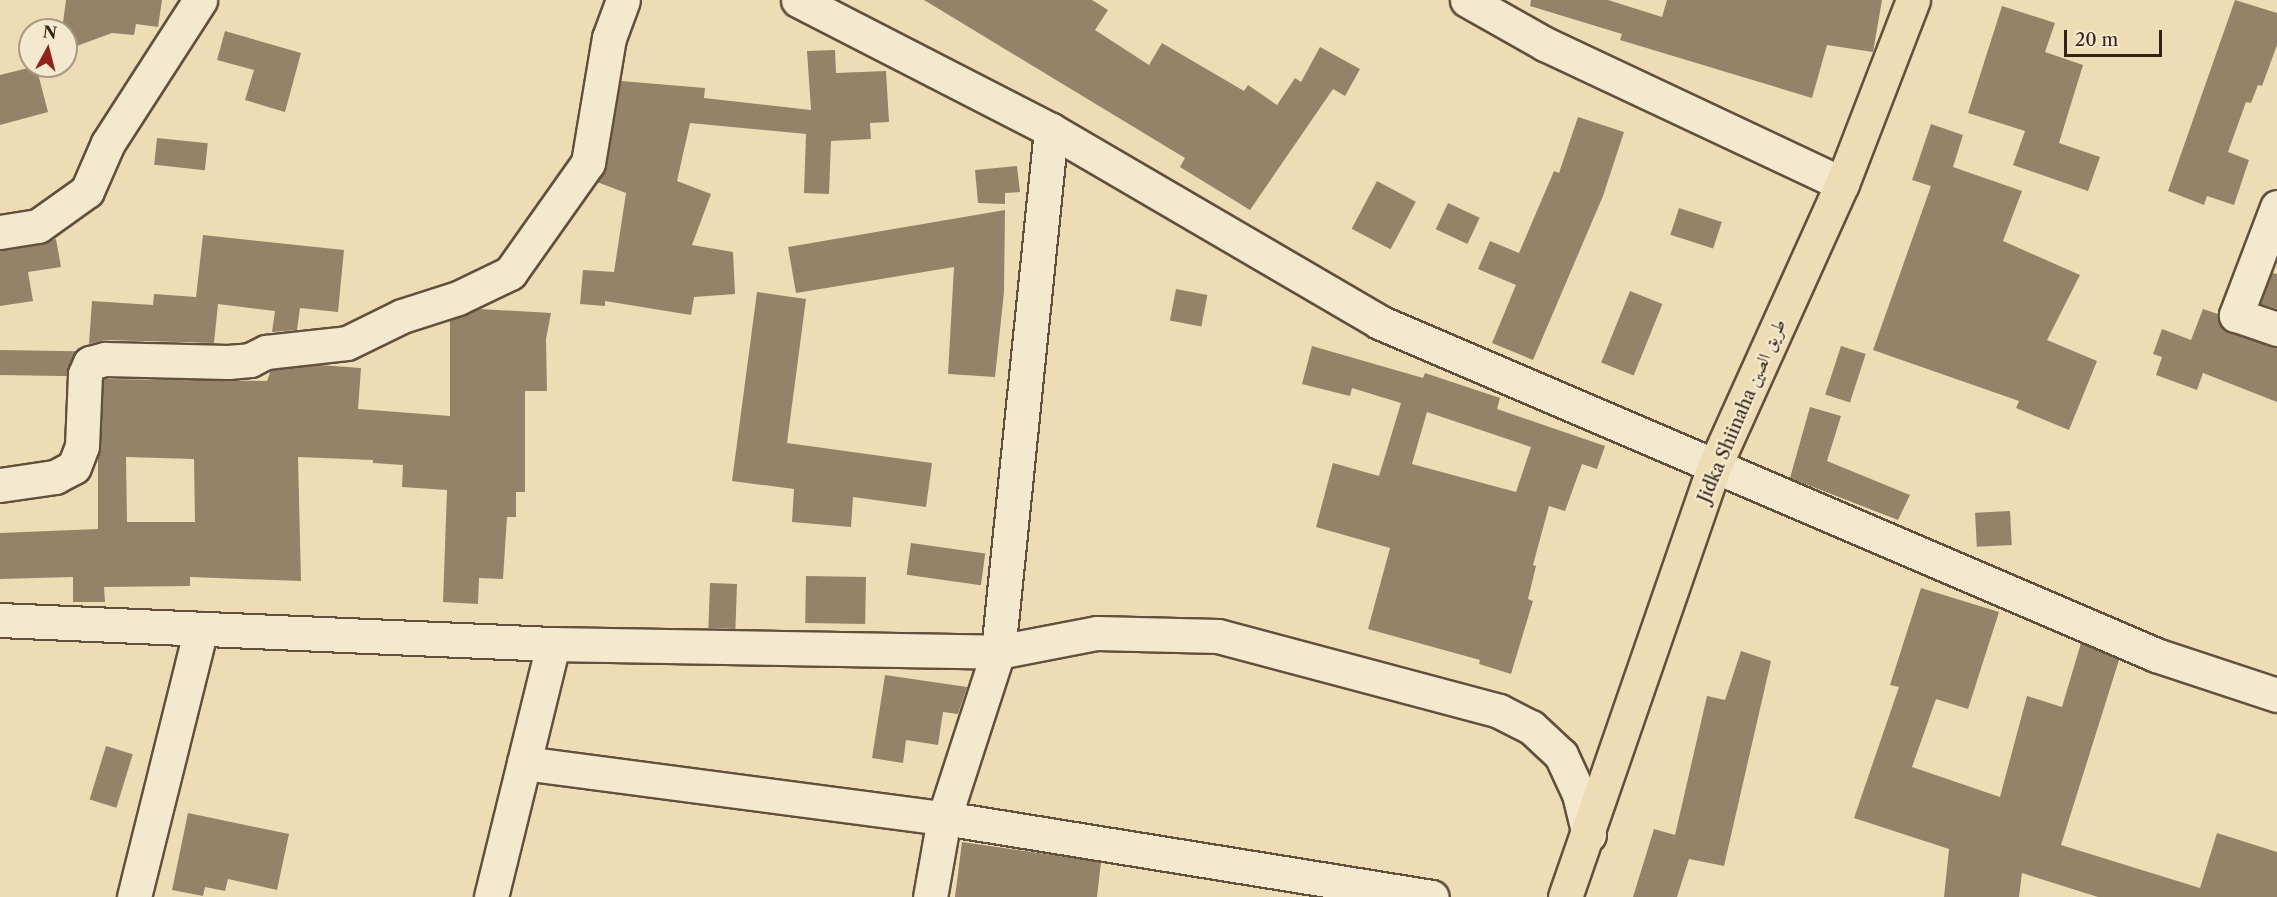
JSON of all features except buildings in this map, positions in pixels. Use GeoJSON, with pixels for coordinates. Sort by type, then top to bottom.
{"type":"FeatureCollection","features":[{"type":"Feature","properties":{"kind":"main road","name":"Jidka Shiinaha طريق الصين"},"geometry":{"type":"LineString","coordinates":[[1565,897],[1589,835],[1715,465],[1842,184],[1914,0]]}},
{"type":"Feature","properties":{"kind":"street"},"geometry":{"type":"LineString","coordinates":[[0,232],[38,226],[87,191],[108,143],[200,0]]}},
{"type":"Feature","properties":{"kind":"street"},"geometry":{"type":"LineString","coordinates":[[0,485],[55,477],[74,467],[82,446],[85,374],[90,363],[105,359],[228,362],[250,360],[266,352],[347,344],[402,316],[458,298],[510,273],[588,163],[609,38],[623,0]]}},
{"type":"Feature","properties":{"kind":"street"},"geometry":{"type":"LineString","coordinates":[[1467,0],[1545,44],[1842,184]]}},
{"type":"Feature","properties":{"kind":"street"},"geometry":{"type":"LineString","coordinates":[[806,1],[1051,130],[1379,322],[2156,655],[2277,695]]}},
{"type":"Feature","properties":{"kind":"street"},"geometry":{"type":"LineString","coordinates":[[930,897],[944,818],[998,652],[1051,130]]}},
{"type":"Feature","properties":{"kind":"street"},"geometry":{"type":"LineString","coordinates":[[2277,207],[2236,315],[2277,328]]}},
{"type":"Feature","properties":{"kind":"street"},"geometry":{"type":"LineString","coordinates":[[0,620],[553,644],[998,652],[1096,633],[1218,636],[1499,711],[1532,727],[1561,754],[1580,794],[1589,835]]}},
{"type":"Feature","properties":{"kind":"street"},"geometry":{"type":"LineString","coordinates":[[134,897],[201,629]]}},
{"type":"Feature","properties":{"kind":"street"},"geometry":{"type":"LineString","coordinates":[[491,897],[553,644]]}},
{"type":"Feature","properties":{"kind":"street"},"geometry":{"type":"LineString","coordinates":[[524,763],[944,818],[1432,897]]}}]}
